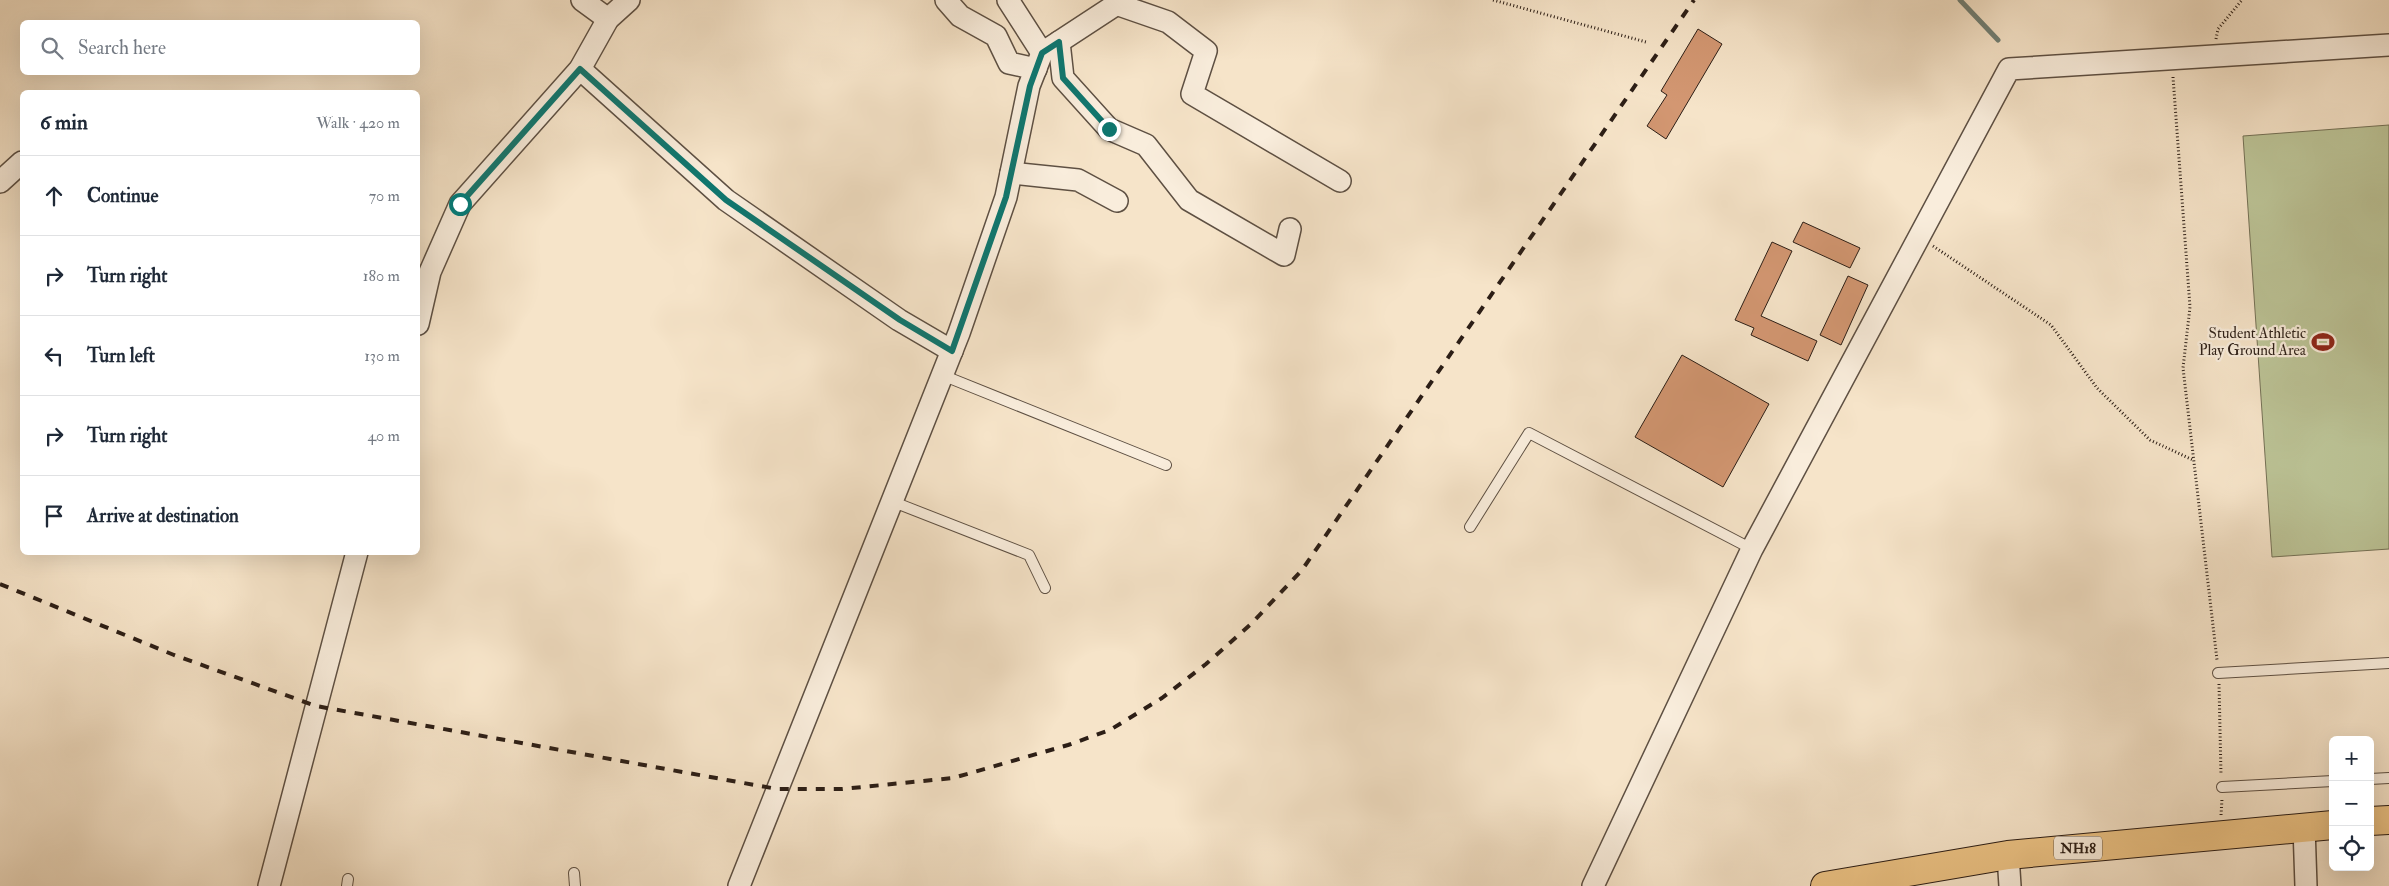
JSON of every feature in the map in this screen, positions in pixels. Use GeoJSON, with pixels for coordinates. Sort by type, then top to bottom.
{"type":"FeatureCollection","features":[{"type":"Feature","properties":{"kind":"highway"},"geometry":{"type":"LineString","coordinates":[[2374,822],[2389,820]]}},
{"type":"Feature","properties":{"kind":"highway","name":"NH18"},"geometry":{"type":"LineString","coordinates":[[1825,886],[2008,855],[2329,824]]}},
{"type":"Feature","properties":{"kind":"street"},"geometry":{"type":"LineString","coordinates":[[582,0],[608,19]]}},
{"type":"Feature","properties":{"kind":"street"},"geometry":{"type":"LineString","coordinates":[[420,306],[424,269],[460,204],[580,69],[608,19],[628,0]]}},
{"type":"Feature","properties":{"kind":"street"},"geometry":{"type":"LineString","coordinates":[[946,0],[960,16],[996,36],[1009,63],[1046,55],[1120,2],[1168,22],[1206,51],[1192,94],[1340,181]]}},
{"type":"Feature","properties":{"kind":"street"},"geometry":{"type":"LineString","coordinates":[[1008,0],[1063,78],[1109,129],[1146,145],[1189,200],[1284,255],[1290,228]]}},
{"type":"Feature","properties":{"kind":"street"},"geometry":{"type":"LineString","coordinates":[[1592,886],[1752,549],[2009,69],[2389,45]]}},
{"type":"Feature","properties":{"kind":"street"},"geometry":{"type":"LineString","coordinates":[[739,886],[890,501],[952,351],[1006,197],[1030,86],[1046,55]]}},
{"type":"Feature","properties":{"kind":"street"},"geometry":{"type":"LineString","coordinates":[[580,69],[726,200],[900,320],[952,351]]}},
{"type":"Feature","properties":{"kind":"street"},"geometry":{"type":"LineString","coordinates":[[0,182],[20,164]]}},
{"type":"Feature","properties":{"kind":"street"},"geometry":{"type":"LineString","coordinates":[[1011,173],[1078,180],[1117,201]]}},
{"type":"Feature","properties":{"kind":"street"},"geometry":{"type":"LineString","coordinates":[[269,886],[356,555]]}},
{"type":"Feature","properties":{"kind":"street"},"geometry":{"type":"LineString","coordinates":[[2304,827],[2306,886]]}},
{"type":"Feature","properties":{"kind":"street"},"geometry":{"type":"LineString","coordinates":[[2008,855],[2010,886]]}},
{"type":"Feature","properties":{"kind":"lane"},"geometry":{"type":"LineString","coordinates":[[942,375],[1166,465]]}},
{"type":"Feature","properties":{"kind":"lane"},"geometry":{"type":"LineString","coordinates":[[1470,527],[1529,433],[1752,549]]}},
{"type":"Feature","properties":{"kind":"lane"},"geometry":{"type":"LineString","coordinates":[[890,501],[1029,555],[1044,588]]}},
{"type":"Feature","properties":{"kind":"lane"},"geometry":{"type":"LineString","coordinates":[[2218,672],[2389,663]]}},
{"type":"Feature","properties":{"kind":"lane"},"geometry":{"type":"LineString","coordinates":[[2374,779],[2389,778]]}},
{"type":"Feature","properties":{"kind":"lane"},"geometry":{"type":"LineString","coordinates":[[2222,787],[2329,781]]}},
{"type":"Feature","properties":{"kind":"lane"},"geometry":{"type":"LineString","coordinates":[[574,873],[576,886]]}},
{"type":"Feature","properties":{"kind":"path"},"geometry":{"type":"LineString","coordinates":[[1493,0],[1646,42]]}},
{"type":"Feature","properties":{"kind":"path"},"geometry":{"type":"LineString","coordinates":[[2212,56],[2218,29],[2242,0]]}},
{"type":"Feature","properties":{"kind":"path"},"geometry":{"type":"LineString","coordinates":[[2186,58],[2172,78],[2190,307],[2184,368],[2218,672],[2222,787],[2221,834]]}},
{"type":"Feature","properties":{"kind":"path"},"geometry":{"type":"LineString","coordinates":[[1919,236],[2051,325],[2097,388],[2150,440],[2193,460]]}},
{"type":"Feature","properties":{"kind":"green space","name":"Student Athletic Play Ground Area"},"geometry":{"type":"Polygon","coordinates":[[[2389,125],[2389,549],[2272,557],[2243,136],[2389,125]]]}},
{"type":"Feature","properties":{"kind":"building"},"geometry":{"type":"Polygon","coordinates":[[[1698,29],[1722,44],[1666,139],[1647,126],[1667,95],[1661,91],[1698,29]]]}},
{"type":"Feature","properties":{"kind":"building"},"geometry":{"type":"Polygon","coordinates":[[[1803,222],[1860,248],[1850,268],[1793,242],[1803,222]]]}},
{"type":"Feature","properties":{"kind":"building"},"geometry":{"type":"Polygon","coordinates":[[[1772,242],[1792,251],[1761,316],[1817,341],[1808,361],[1751,335],[1754,328],[1735,320],[1772,242]]]}},
{"type":"Feature","properties":{"kind":"building"},"geometry":{"type":"Polygon","coordinates":[[[1848,276],[1868,285],[1841,345],[1820,335],[1848,276]]]}},
{"type":"Feature","properties":{"kind":"building"},"geometry":{"type":"Polygon","coordinates":[[[1682,355],[1769,404],[1723,487],[1635,437],[1682,355]]]}},
{"type":"Feature","properties":{"kind":"waterway"},"geometry":{"type":"LineString","coordinates":[[1960,0],[1998,40]]}},
{"type":"Feature","properties":{"kind":"railway"},"geometry":{"type":"LineString","coordinates":[[0,584],[174,655],[316,706],[777,789],[842,789],[953,778],[1068,745],[1110,730],[1162,698],[1206,664],[1251,624],[1302,570],[1694,0]]}},
{"type":"Feature","properties":{"kind":"place","name":"Student Athletic Play Ground Area"},"geometry":{"type":"Point","coordinates":[2323,342]}},
{"type":"Feature","properties":{"kind":"route"},"geometry":{"type":"LineString","coordinates":[[460,204],[557,92],[580,69],[726,200],[900,320],[952,351],[1006,197],[1030,86],[1042,53],[1059,42],[1063,78],[1109,129]]}}]}
